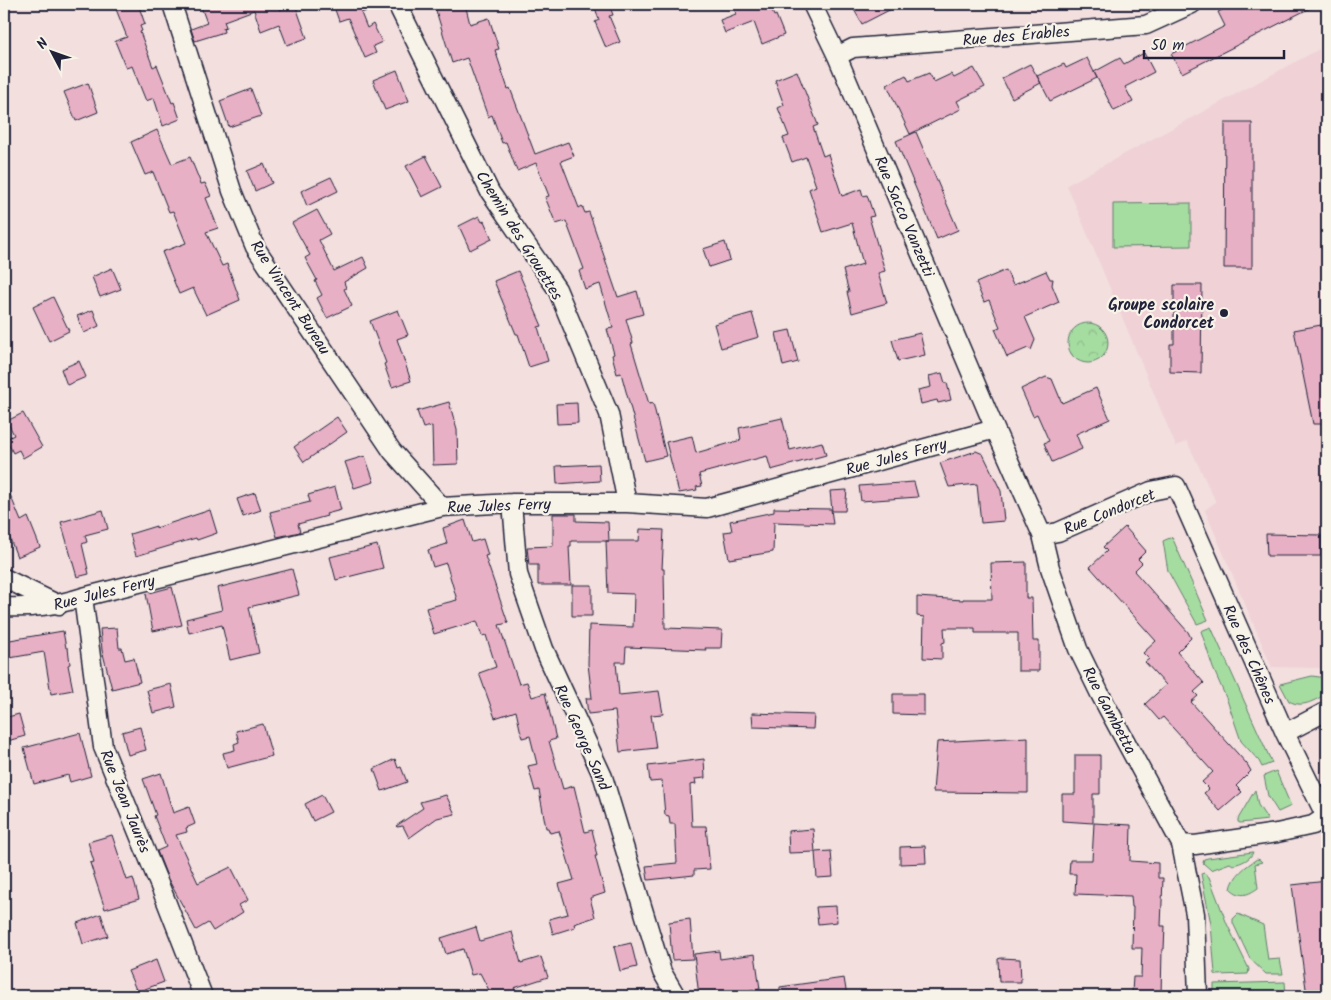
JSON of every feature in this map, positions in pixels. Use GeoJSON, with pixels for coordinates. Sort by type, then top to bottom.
{"type":"FeatureCollection","features":[{"type":"Feature","properties":{"kind":"street","name":"Rue Vincent Bureau"},"geometry":{"type":"LineString","coordinates":[[172,4],[232,191],[255,247],[392,451],[442,507]]}},
{"type":"Feature","properties":{"kind":"street","name":"Chemin des Grouettes"},"geometry":{"type":"LineString","coordinates":[[397,4],[490,192],[557,289],[609,414],[627,503]]}},
{"type":"Feature","properties":{"kind":"street","name":"Rue Sacco Vanzetti"},"geometry":{"type":"LineString","coordinates":[[812,4],[837,56],[995,429]]}},
{"type":"Feature","properties":{"kind":"street","name":"Rue des Érables"},"geometry":{"type":"LineString","coordinates":[[837,56],[853,48],[1146,25],[1191,4]]}},
{"type":"Feature","properties":{"kind":"street","name":"Rue Jules Ferry"},"geometry":{"type":"LineString","coordinates":[[4,607],[29,608],[59,604],[442,507],[512,503],[627,503],[708,508],[995,429]]}},
{"type":"Feature","properties":{"kind":"street","name":"Rue Gambetta"},"geometry":{"type":"LineString","coordinates":[[995,429],[1042,535],[1050,568],[1078,649],[1180,844],[1195,914],[1198,996]]}},
{"type":"Feature","properties":{"kind":"street","name":"Rue Condorcet"},"geometry":{"type":"LineString","coordinates":[[1042,535],[1058,532],[1151,491],[1176,486]]}},
{"type":"Feature","properties":{"kind":"street","name":"Rue des Chênes"},"geometry":{"type":"LineString","coordinates":[[1176,486],[1285,733],[1326,818]]}},
{"type":"Feature","properties":{"kind":"street","name":"Rue George Sand"},"geometry":{"type":"LineString","coordinates":[[512,503],[518,574],[544,649],[603,777],[662,972],[676,996]]}},
{"type":"Feature","properties":{"kind":"street"},"geometry":{"type":"LineString","coordinates":[[4,578],[59,604]]}},
{"type":"Feature","properties":{"kind":"street","name":"Rue Jean Jaurès"},"geometry":{"type":"LineString","coordinates":[[83,597],[103,746],[203,996]]}},
{"type":"Feature","properties":{"kind":"street"},"geometry":{"type":"LineString","coordinates":[[1285,733],[1327,711]]}},
{"type":"Feature","properties":{"kind":"street"},"geometry":{"type":"LineString","coordinates":[[1180,844],[1195,845],[1277,834],[1313,825],[1326,818]]}},
{"type":"Feature","properties":{"kind":"shaded area","name":"Groupe scolaire Condorcet"},"geometry":{"type":"Polygon","coordinates":[[[1327,45],[1327,668],[1272,667],[1205,510],[1216,502],[1187,441],[1176,446],[1067,185],[1327,45]]]}},
{"type":"Feature","properties":{"kind":"green space"},"geometry":{"type":"Polygon","coordinates":[[[1191,203],[1191,246],[1113,247],[1113,204],[1191,203]]]}},
{"type":"Feature","properties":{"kind":"green space"},"geometry":{"type":"Polygon","coordinates":[[[1092,323],[1099,326],[1105,332],[1108,343],[1107,351],[1099,360],[1092,363],[1084,363],[1077,360],[1069,351],[1068,339],[1071,332],[1080,324],[1092,323]]]}},
{"type":"Feature","properties":{"kind":"green space"},"geometry":{"type":"Polygon","coordinates":[[[1172,537],[1208,620],[1197,624],[1168,571],[1163,541],[1172,537]]]}},
{"type":"Feature","properties":{"kind":"green space"},"geometry":{"type":"Polygon","coordinates":[[[1211,627],[1272,763],[1262,767],[1241,741],[1201,631],[1211,627]]]}},
{"type":"Feature","properties":{"kind":"green space"},"geometry":{"type":"Polygon","coordinates":[[[1312,676],[1327,678],[1327,694],[1304,704],[1289,701],[1280,684],[1312,676]]]}},
{"type":"Feature","properties":{"kind":"green space"},"geometry":{"type":"Polygon","coordinates":[[[1276,771],[1291,806],[1278,812],[1268,796],[1264,776],[1276,771]]]}},
{"type":"Feature","properties":{"kind":"green space"},"geometry":{"type":"Polygon","coordinates":[[[1255,790],[1258,805],[1268,820],[1240,823],[1238,819],[1255,790]]]}},
{"type":"Feature","properties":{"kind":"green space"},"geometry":{"type":"Polygon","coordinates":[[[1253,852],[1243,862],[1233,865],[1230,863],[1211,870],[1203,863],[1204,859],[1208,858],[1253,852]]]}},
{"type":"Feature","properties":{"kind":"green space"},"geometry":{"type":"Polygon","coordinates":[[[1257,859],[1262,862],[1255,864],[1258,888],[1251,892],[1238,894],[1231,889],[1234,880],[1244,868],[1257,859]]]}},
{"type":"Feature","properties":{"kind":"green space"},"geometry":{"type":"Polygon","coordinates":[[[1204,873],[1209,877],[1227,924],[1249,969],[1248,974],[1215,974],[1211,924],[1201,874],[1204,873]]]}},
{"type":"Feature","properties":{"kind":"green space"},"geometry":{"type":"Polygon","coordinates":[[[1238,914],[1263,925],[1268,960],[1280,959],[1283,974],[1266,974],[1250,959],[1233,923],[1233,919],[1238,914]]]}},
{"type":"Feature","properties":{"kind":"green space"},"geometry":{"type":"Polygon","coordinates":[[[1285,982],[1286,996],[1214,996],[1214,984],[1285,982]]]}},
{"type":"Feature","properties":{"kind":"building"},"geometry":{"type":"Polygon","coordinates":[[[114,4],[138,4],[145,24],[140,26],[142,31],[140,32],[153,67],[157,65],[180,119],[163,126],[154,98],[146,101],[132,66],[126,68],[115,41],[127,37],[114,4]]]}},
{"type":"Feature","properties":{"kind":"building"},"geometry":{"type":"Polygon","coordinates":[[[200,4],[279,4],[280,10],[295,4],[307,38],[287,45],[279,24],[261,31],[254,10],[224,21],[226,27],[223,28],[224,32],[195,41],[191,29],[207,23],[200,4]]]}},
{"type":"Feature","properties":{"kind":"building"},"geometry":{"type":"Polygon","coordinates":[[[333,4],[381,4],[381,6],[361,13],[367,28],[373,24],[382,42],[373,46],[376,53],[365,58],[348,18],[339,21],[333,4]]]}},
{"type":"Feature","properties":{"kind":"building"},"geometry":{"type":"Polygon","coordinates":[[[434,4],[465,4],[470,24],[489,18],[499,49],[495,50],[508,89],[510,88],[535,154],[568,142],[574,156],[561,161],[579,208],[582,206],[585,213],[589,212],[618,297],[637,291],[643,314],[626,319],[633,343],[631,344],[649,404],[653,403],[666,456],[645,461],[621,373],[617,374],[612,355],[614,354],[607,329],[613,328],[600,284],[585,289],[579,271],[584,269],[566,221],[556,224],[545,197],[549,196],[536,163],[517,171],[506,142],[502,143],[492,115],[488,117],[467,58],[452,63],[434,4]]]}},
{"type":"Feature","properties":{"kind":"building"},"geometry":{"type":"Polygon","coordinates":[[[594,4],[609,4],[613,15],[609,16],[620,42],[606,48],[595,22],[599,20],[594,4]]]}},
{"type":"Feature","properties":{"kind":"building"},"geometry":{"type":"Polygon","coordinates":[[[733,4],[769,4],[774,16],[776,15],[784,35],[762,44],[754,22],[725,33],[720,20],[736,14],[733,4]]]}},
{"type":"Feature","properties":{"kind":"building"},"geometry":{"type":"Polygon","coordinates":[[[851,4],[901,4],[862,24],[851,4]]]}},
{"type":"Feature","properties":{"kind":"building"},"geometry":{"type":"Polygon","coordinates":[[[1234,4],[1318,4],[1182,73],[1171,54],[1225,26],[1218,12],[1234,4]]]}},
{"type":"Feature","properties":{"kind":"building"},"geometry":{"type":"Polygon","coordinates":[[[1144,53],[1154,72],[1125,87],[1133,102],[1114,111],[1094,72],[1120,58],[1124,64],[1144,53]]]}},
{"type":"Feature","properties":{"kind":"building"},"geometry":{"type":"Polygon","coordinates":[[[1087,58],[1097,78],[1050,101],[1037,76],[1064,64],[1066,68],[1087,58]]]}},
{"type":"Feature","properties":{"kind":"building"},"geometry":{"type":"Polygon","coordinates":[[[1030,64],[1041,83],[1012,98],[1002,78],[1030,64]]]}},
{"type":"Feature","properties":{"kind":"building"},"geometry":{"type":"Polygon","coordinates":[[[974,68],[985,87],[957,101],[961,109],[910,134],[887,85],[906,75],[909,81],[929,73],[934,82],[951,74],[954,78],[974,68]]]}},
{"type":"Feature","properties":{"kind":"building"},"geometry":{"type":"Polygon","coordinates":[[[397,70],[409,101],[385,110],[373,80],[397,70]]]}},
{"type":"Feature","properties":{"kind":"building"},"geometry":{"type":"Polygon","coordinates":[[[797,71],[818,125],[813,127],[823,156],[828,154],[842,196],[861,189],[863,196],[867,195],[874,216],[869,217],[885,271],[878,273],[887,303],[852,313],[843,270],[863,264],[852,223],[823,232],[809,189],[816,186],[806,157],[792,162],[783,138],[789,136],[778,108],[784,105],[775,80],[797,71]]]}},
{"type":"Feature","properties":{"kind":"building"},"geometry":{"type":"Polygon","coordinates":[[[88,83],[98,112],[76,121],[64,92],[88,83]]]}},
{"type":"Feature","properties":{"kind":"building"},"geometry":{"type":"Polygon","coordinates":[[[251,89],[261,116],[229,127],[220,101],[251,89]]]}},
{"type":"Feature","properties":{"kind":"building"},"geometry":{"type":"Polygon","coordinates":[[[1225,123],[1252,123],[1252,268],[1224,268],[1225,123]]]}},
{"type":"Feature","properties":{"kind":"building"},"geometry":{"type":"Polygon","coordinates":[[[157,130],[172,164],[190,157],[201,184],[205,183],[211,196],[206,198],[218,228],[206,232],[222,266],[227,264],[240,300],[206,315],[193,288],[179,294],[162,252],[186,243],[173,211],[169,212],[153,172],[145,175],[131,142],[157,130]]]}},
{"type":"Feature","properties":{"kind":"building"},"geometry":{"type":"Polygon","coordinates":[[[916,132],[958,230],[937,239],[896,141],[916,132]]]}},
{"type":"Feature","properties":{"kind":"building"},"geometry":{"type":"Polygon","coordinates":[[[426,156],[442,187],[422,197],[406,166],[426,156]]]}},
{"type":"Feature","properties":{"kind":"building"},"geometry":{"type":"Polygon","coordinates":[[[264,164],[272,183],[255,191],[247,171],[264,164]]]}},
{"type":"Feature","properties":{"kind":"building"},"geometry":{"type":"Polygon","coordinates":[[[331,177],[338,191],[307,206],[301,191],[331,177]]]}},
{"type":"Feature","properties":{"kind":"building"},"geometry":{"type":"Polygon","coordinates":[[[317,210],[330,234],[319,240],[334,271],[363,257],[368,268],[344,282],[346,288],[344,289],[352,306],[327,318],[317,298],[322,295],[315,281],[317,280],[305,258],[310,255],[292,223],[317,210]]]}},
{"type":"Feature","properties":{"kind":"building"},"geometry":{"type":"Polygon","coordinates":[[[479,216],[482,222],[484,221],[492,239],[470,250],[459,226],[479,216]]]}},
{"type":"Feature","properties":{"kind":"building"},"geometry":{"type":"Polygon","coordinates":[[[725,242],[730,260],[709,267],[703,249],[725,242]]]}},
{"type":"Feature","properties":{"kind":"building"},"geometry":{"type":"Polygon","coordinates":[[[112,268],[121,289],[100,297],[92,277],[112,268]]]}},
{"type":"Feature","properties":{"kind":"building"},"geometry":{"type":"Polygon","coordinates":[[[1006,270],[1013,285],[1046,271],[1050,279],[1053,279],[1052,285],[1059,302],[1025,317],[1035,340],[1031,350],[1028,348],[1007,357],[995,329],[1000,327],[989,300],[984,302],[976,283],[1006,270]]]}},
{"type":"Feature","properties":{"kind":"building"},"geometry":{"type":"Polygon","coordinates":[[[518,271],[542,326],[538,327],[548,361],[529,367],[518,334],[516,334],[494,281],[518,271]]]}},
{"type":"Feature","properties":{"kind":"building"},"geometry":{"type":"Polygon","coordinates":[[[1174,285],[1202,285],[1201,373],[1170,372],[1170,344],[1174,344],[1174,285]]]}},
{"type":"Feature","properties":{"kind":"building"},"geometry":{"type":"Polygon","coordinates":[[[53,297],[69,331],[49,341],[33,307],[53,297]]]}},
{"type":"Feature","properties":{"kind":"building"},"geometry":{"type":"Polygon","coordinates":[[[93,310],[99,326],[84,333],[77,316],[93,310]]]}},
{"type":"Feature","properties":{"kind":"building"},"geometry":{"type":"Polygon","coordinates":[[[398,310],[408,335],[397,339],[411,381],[392,387],[384,364],[386,363],[370,321],[398,310]]]}},
{"type":"Feature","properties":{"kind":"building"},"geometry":{"type":"Polygon","coordinates":[[[752,313],[759,337],[721,348],[714,324],[752,313]]]}},
{"type":"Feature","properties":{"kind":"building"},"geometry":{"type":"Polygon","coordinates":[[[1321,325],[1327,355],[1327,424],[1313,424],[1294,330],[1321,325]]]}},
{"type":"Feature","properties":{"kind":"building"},"geometry":{"type":"Polygon","coordinates":[[[790,330],[798,362],[783,366],[776,333],[790,330]]]}},
{"type":"Feature","properties":{"kind":"building"},"geometry":{"type":"Polygon","coordinates":[[[920,333],[925,355],[898,361],[892,340],[920,333]]]}},
{"type":"Feature","properties":{"kind":"building"},"geometry":{"type":"Polygon","coordinates":[[[79,361],[86,377],[67,385],[61,369],[79,361]]]}},
{"type":"Feature","properties":{"kind":"building"},"geometry":{"type":"Polygon","coordinates":[[[942,373],[945,383],[947,383],[951,400],[938,403],[937,400],[921,404],[918,390],[931,387],[929,376],[942,373]]]}},
{"type":"Feature","properties":{"kind":"building"},"geometry":{"type":"Polygon","coordinates":[[[1046,377],[1052,379],[1062,403],[1096,388],[1110,419],[1076,434],[1082,449],[1052,462],[1044,443],[1049,441],[1037,414],[1033,416],[1021,389],[1046,377]]]}},
{"type":"Feature","properties":{"kind":"building"},"geometry":{"type":"Polygon","coordinates":[[[449,402],[457,430],[458,464],[433,465],[432,426],[423,428],[417,411],[449,402]]]}},
{"type":"Feature","properties":{"kind":"building"},"geometry":{"type":"Polygon","coordinates":[[[577,403],[578,423],[557,424],[556,404],[577,403]]]}},
{"type":"Feature","properties":{"kind":"building"},"geometry":{"type":"Polygon","coordinates":[[[23,413],[42,447],[23,458],[19,450],[13,453],[6,439],[14,435],[7,421],[23,413]]]}},
{"type":"Feature","properties":{"kind":"building"},"geometry":{"type":"Polygon","coordinates":[[[337,417],[347,432],[304,462],[294,447],[337,417]]]}},
{"type":"Feature","properties":{"kind":"building"},"geometry":{"type":"Polygon","coordinates":[[[782,418],[790,450],[822,442],[826,455],[771,470],[767,456],[699,474],[702,486],[696,487],[697,490],[679,493],[666,442],[692,436],[696,453],[741,440],[739,428],[782,418]]]}},
{"type":"Feature","properties":{"kind":"building"},"geometry":{"type":"Polygon","coordinates":[[[976,451],[983,454],[1001,491],[1004,521],[981,523],[977,484],[949,487],[940,463],[976,451]]]}},
{"type":"Feature","properties":{"kind":"building"},"geometry":{"type":"Polygon","coordinates":[[[365,456],[374,482],[354,488],[345,462],[365,456]]]}},
{"type":"Feature","properties":{"kind":"building"},"geometry":{"type":"Polygon","coordinates":[[[599,464],[600,481],[557,484],[556,466],[599,464]]]}},
{"type":"Feature","properties":{"kind":"building"},"geometry":{"type":"Polygon","coordinates":[[[4,480],[21,521],[28,517],[40,547],[17,557],[4,523],[4,480]]]}},
{"type":"Feature","properties":{"kind":"building"},"geometry":{"type":"Polygon","coordinates":[[[914,482],[918,497],[861,501],[859,486],[914,482]]]}},
{"type":"Feature","properties":{"kind":"building"},"geometry":{"type":"Polygon","coordinates":[[[335,487],[341,510],[298,524],[300,532],[277,537],[270,512],[310,502],[308,495],[335,487]]]}},
{"type":"Feature","properties":{"kind":"building"},"geometry":{"type":"Polygon","coordinates":[[[847,490],[845,511],[832,511],[830,491],[847,490]]]}},
{"type":"Feature","properties":{"kind":"building"},"geometry":{"type":"Polygon","coordinates":[[[255,493],[261,510],[243,516],[237,499],[255,493]]]}},
{"type":"Feature","properties":{"kind":"building"},"geometry":{"type":"Polygon","coordinates":[[[774,508],[831,509],[833,524],[774,522],[773,552],[729,559],[724,532],[732,531],[730,521],[774,512],[774,508]]]}},
{"type":"Feature","properties":{"kind":"building"},"geometry":{"type":"Polygon","coordinates":[[[103,510],[108,529],[85,535],[87,542],[82,544],[89,574],[77,577],[61,522],[103,510]]]}},
{"type":"Feature","properties":{"kind":"building"},"geometry":{"type":"Polygon","coordinates":[[[210,510],[217,533],[136,556],[130,534],[156,526],[156,528],[210,510]]]}},
{"type":"Feature","properties":{"kind":"building"},"geometry":{"type":"Polygon","coordinates":[[[553,514],[576,514],[576,521],[608,522],[609,541],[571,541],[571,546],[569,546],[571,585],[538,585],[538,565],[529,565],[527,547],[553,546],[553,514]]]}},
{"type":"Feature","properties":{"kind":"building"},"geometry":{"type":"Polygon","coordinates":[[[465,520],[472,542],[483,539],[488,555],[485,556],[508,623],[499,625],[519,684],[527,682],[532,697],[545,693],[556,739],[549,741],[563,789],[574,786],[585,832],[592,830],[596,846],[597,856],[595,856],[605,893],[590,898],[595,917],[574,924],[575,927],[553,934],[549,919],[568,914],[559,884],[574,880],[559,831],[550,833],[548,828],[546,828],[539,790],[535,791],[528,766],[537,764],[530,736],[522,738],[516,711],[495,718],[479,673],[496,667],[486,635],[482,636],[477,621],[434,634],[426,608],[457,600],[446,563],[433,567],[428,550],[447,544],[443,528],[465,520]]]}},
{"type":"Feature","properties":{"kind":"building"},"geometry":{"type":"Polygon","coordinates":[[[1125,527],[1146,551],[1138,559],[1142,563],[1134,571],[1188,632],[1191,638],[1177,652],[1204,683],[1194,692],[1198,696],[1191,702],[1247,764],[1251,771],[1236,786],[1242,792],[1220,811],[1204,793],[1209,789],[1202,782],[1213,772],[1163,717],[1159,720],[1145,704],[1166,685],[1145,662],[1149,659],[1143,653],[1156,641],[1090,567],[1107,551],[1103,547],[1125,527]]]}},
{"type":"Feature","properties":{"kind":"building"},"geometry":{"type":"Polygon","coordinates":[[[640,529],[664,530],[662,569],[664,569],[665,628],[722,630],[721,648],[705,648],[706,650],[626,647],[625,662],[616,662],[619,695],[659,691],[663,714],[651,715],[656,748],[620,752],[615,711],[588,714],[586,698],[592,698],[588,664],[589,625],[633,627],[634,594],[608,593],[606,541],[639,541],[640,529]]]}},
{"type":"Feature","properties":{"kind":"building"},"geometry":{"type":"Polygon","coordinates":[[[1266,534],[1321,535],[1321,556],[1267,556],[1266,534]]]}},
{"type":"Feature","properties":{"kind":"building"},"geometry":{"type":"Polygon","coordinates":[[[377,545],[383,568],[336,580],[330,557],[377,545]]]}},
{"type":"Feature","properties":{"kind":"building"},"geometry":{"type":"Polygon","coordinates":[[[1026,562],[1026,598],[1032,598],[1033,641],[1039,641],[1039,671],[1018,671],[1018,633],[975,633],[975,628],[944,628],[945,642],[942,643],[942,659],[923,658],[924,617],[917,616],[917,597],[963,600],[992,599],[991,563],[1026,562]]]}},
{"type":"Feature","properties":{"kind":"building"},"geometry":{"type":"Polygon","coordinates":[[[292,569],[299,595],[249,607],[259,653],[230,660],[222,625],[189,633],[186,619],[222,610],[217,588],[292,569]]]}},
{"type":"Feature","properties":{"kind":"building"},"geometry":{"type":"Polygon","coordinates":[[[572,585],[592,585],[592,616],[572,616],[572,585]]]}},
{"type":"Feature","properties":{"kind":"building"},"geometry":{"type":"Polygon","coordinates":[[[172,587],[182,625],[153,631],[146,594],[172,587]]]}},
{"type":"Feature","properties":{"kind":"building"},"geometry":{"type":"Polygon","coordinates":[[[117,628],[119,648],[122,648],[125,660],[134,658],[140,682],[112,689],[102,650],[100,629],[117,628]]]}},
{"type":"Feature","properties":{"kind":"building"},"geometry":{"type":"Polygon","coordinates":[[[63,631],[66,648],[68,648],[70,664],[68,665],[73,690],[51,694],[44,652],[4,659],[4,641],[63,631]]]}},
{"type":"Feature","properties":{"kind":"building"},"geometry":{"type":"Polygon","coordinates":[[[171,684],[176,707],[153,713],[147,690],[171,684]]]}},
{"type":"Feature","properties":{"kind":"building"},"geometry":{"type":"Polygon","coordinates":[[[893,694],[924,694],[924,715],[893,714],[893,694]]]}},
{"type":"Feature","properties":{"kind":"building"},"geometry":{"type":"Polygon","coordinates":[[[752,713],[814,715],[813,729],[753,727],[752,713]]]}},
{"type":"Feature","properties":{"kind":"building"},"geometry":{"type":"Polygon","coordinates":[[[19,714],[25,736],[4,742],[4,718],[19,714]]]}},
{"type":"Feature","properties":{"kind":"building"},"geometry":{"type":"Polygon","coordinates":[[[263,724],[272,756],[227,768],[223,753],[235,750],[234,744],[239,742],[236,731],[263,724]]]}},
{"type":"Feature","properties":{"kind":"building"},"geometry":{"type":"Polygon","coordinates":[[[140,727],[146,750],[128,755],[122,732],[140,727]]]}},
{"type":"Feature","properties":{"kind":"building"},"geometry":{"type":"Polygon","coordinates":[[[80,733],[91,776],[70,782],[68,775],[34,784],[24,748],[80,733]]]}},
{"type":"Feature","properties":{"kind":"building"},"geometry":{"type":"Polygon","coordinates":[[[1028,737],[1028,793],[933,792],[937,742],[1028,737]]]}},
{"type":"Feature","properties":{"kind":"building"},"geometry":{"type":"Polygon","coordinates":[[[1075,755],[1100,755],[1100,794],[1093,794],[1093,823],[1062,821],[1062,794],[1075,794],[1075,755]]]}},
{"type":"Feature","properties":{"kind":"building"},"geometry":{"type":"Polygon","coordinates":[[[395,759],[398,768],[401,767],[407,782],[382,791],[374,769],[395,759]]]}},
{"type":"Feature","properties":{"kind":"building"},"geometry":{"type":"Polygon","coordinates":[[[704,759],[705,778],[695,779],[696,784],[690,785],[692,826],[706,826],[710,869],[694,870],[694,875],[648,880],[646,866],[677,863],[675,824],[670,824],[669,816],[665,815],[662,781],[650,782],[648,766],[704,759]]]}},
{"type":"Feature","properties":{"kind":"building"},"geometry":{"type":"Polygon","coordinates":[[[161,773],[173,813],[189,807],[195,824],[186,828],[187,832],[176,835],[198,883],[231,867],[248,900],[239,905],[243,912],[213,931],[208,923],[196,930],[168,879],[157,851],[166,847],[143,779],[161,773]]]}},
{"type":"Feature","properties":{"kind":"building"},"geometry":{"type":"Polygon","coordinates":[[[322,795],[331,812],[313,821],[305,804],[322,795]]]}},
{"type":"Feature","properties":{"kind":"building"},"geometry":{"type":"Polygon","coordinates":[[[446,795],[455,814],[437,818],[409,838],[403,826],[396,826],[423,808],[420,802],[446,795]]]}},
{"type":"Feature","properties":{"kind":"building"},"geometry":{"type":"Polygon","coordinates":[[[1094,823],[1131,825],[1130,861],[1158,863],[1158,878],[1163,878],[1161,926],[1165,926],[1164,949],[1162,949],[1161,996],[1139,996],[1139,992],[1132,992],[1133,977],[1141,977],[1142,948],[1132,948],[1133,907],[1131,896],[1075,894],[1076,874],[1069,874],[1070,860],[1092,860],[1094,823]]]}},
{"type":"Feature","properties":{"kind":"building"},"geometry":{"type":"Polygon","coordinates":[[[813,829],[815,852],[789,853],[788,831],[813,829]]]}},
{"type":"Feature","properties":{"kind":"building"},"geometry":{"type":"Polygon","coordinates":[[[112,835],[127,880],[133,878],[139,899],[105,909],[90,863],[94,862],[88,842],[112,835]]]}},
{"type":"Feature","properties":{"kind":"building"},"geometry":{"type":"Polygon","coordinates":[[[925,846],[926,863],[900,864],[900,847],[925,846]]]}},
{"type":"Feature","properties":{"kind":"building"},"geometry":{"type":"Polygon","coordinates":[[[831,851],[833,877],[817,878],[815,852],[831,851]]]}},
{"type":"Feature","properties":{"kind":"building"},"geometry":{"type":"Polygon","coordinates":[[[1327,881],[1327,996],[1307,996],[1292,885],[1327,881]]]}},
{"type":"Feature","properties":{"kind":"building"},"geometry":{"type":"Polygon","coordinates":[[[836,906],[837,922],[818,924],[816,907],[836,906]]]}},
{"type":"Feature","properties":{"kind":"building"},"geometry":{"type":"Polygon","coordinates":[[[101,914],[108,936],[83,944],[77,923],[101,914]]]}},
{"type":"Feature","properties":{"kind":"building"},"geometry":{"type":"Polygon","coordinates":[[[690,919],[693,959],[672,960],[669,922],[690,919]]]}},
{"type":"Feature","properties":{"kind":"building"},"geometry":{"type":"Polygon","coordinates":[[[476,927],[480,941],[512,932],[521,963],[541,957],[548,977],[514,988],[517,996],[492,996],[480,973],[471,975],[463,949],[446,954],[441,938],[476,927]]]}},
{"type":"Feature","properties":{"kind":"building"},"geometry":{"type":"Polygon","coordinates":[[[631,943],[637,967],[620,971],[614,947],[631,943]]]}},
{"type":"Feature","properties":{"kind":"building"},"geometry":{"type":"Polygon","coordinates":[[[719,951],[720,959],[755,954],[760,989],[750,990],[750,996],[720,996],[720,994],[699,996],[694,954],[719,951]]]}},
{"type":"Feature","properties":{"kind":"building"},"geometry":{"type":"Polygon","coordinates":[[[998,959],[1020,959],[1021,982],[999,982],[998,959]]]}},
{"type":"Feature","properties":{"kind":"building"},"geometry":{"type":"Polygon","coordinates":[[[156,960],[164,982],[137,992],[128,971],[156,960]]]}},
{"type":"Feature","properties":{"kind":"building"},"geometry":{"type":"Polygon","coordinates":[[[844,978],[847,996],[780,996],[780,987],[844,978]]]}},
{"type":"Feature","properties":{"kind":"place","name":"Groupe scolaire Condorcet"},"geometry":{"type":"Point","coordinates":[1224,313]}}]}
